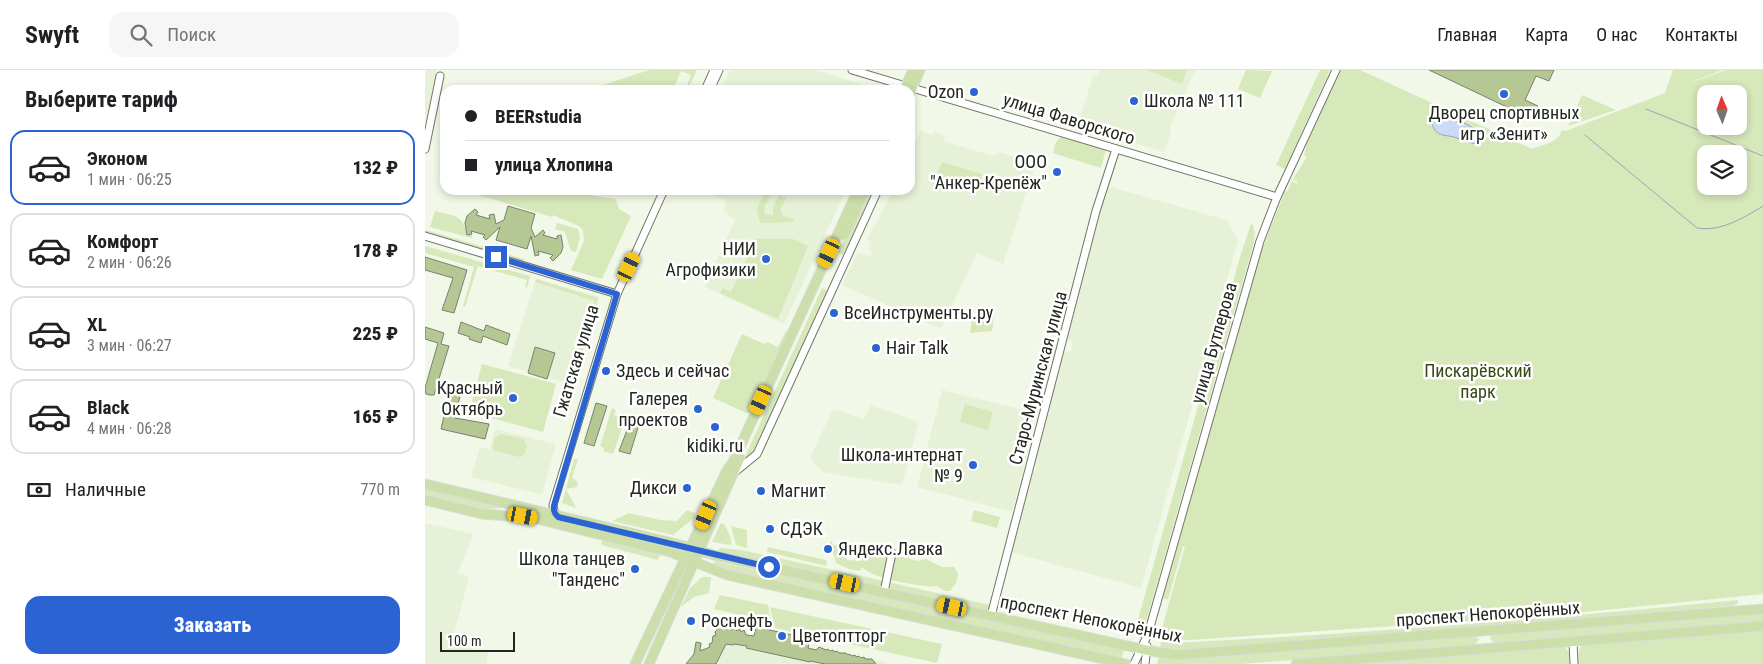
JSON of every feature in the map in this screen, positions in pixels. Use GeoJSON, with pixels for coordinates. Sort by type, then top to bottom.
{"type":"FeatureCollection","features":[{"type":"Feature","properties":{"kind":"main road"},"geometry":{"type":"LineString","coordinates":[[909,85],[913,70]]}},
{"type":"Feature","properties":{"kind":"main road"},"geometry":{"type":"LineString","coordinates":[[911,85],[920,70]]}},
{"type":"Feature","properties":{"kind":"main road"},"geometry":{"type":"LineString","coordinates":[[635,664],[727,470],[733,462],[856,195]]}},
{"type":"Feature","properties":{"kind":"main road"},"geometry":{"type":"LineString","coordinates":[[649,664],[863,195]]}},
{"type":"Feature","properties":{"kind":"main road","name":"проспект Непокорённых"},"geometry":{"type":"LineString","coordinates":[[425,484],[701,551],[1144,650],[1186,655],[1763,609]]}},
{"type":"Feature","properties":{"kind":"main road","name":"проспект Непокорённых"},"geometry":{"type":"LineString","coordinates":[[425,500],[482,514],[533,518],[685,557],[695,563],[727,575],[1126,664]]}},
{"type":"Feature","properties":{"kind":"main road","name":"проспект Непокорённых"},"geometry":{"type":"LineString","coordinates":[[1296,664],[1763,626]]}},
{"type":"Feature","properties":{"kind":"main road"},"geometry":{"type":"LineString","coordinates":[[1485,631],[1486,648]]}},
{"type":"Feature","properties":{"kind":"street"},"geometry":{"type":"LineString","coordinates":[[707,85],[714,70]]}},
{"type":"Feature","properties":{"kind":"street"},"geometry":{"type":"LineString","coordinates":[[712,85],[719,70]]}},
{"type":"Feature","properties":{"kind":"street","name":"улица Фаворского"},"geometry":{"type":"LineString","coordinates":[[852,70],[896,85]]}},
{"type":"Feature","properties":{"kind":"street","name":"улица Бутлерова"},"geometry":{"type":"LineString","coordinates":[[1145,664],[1144,650],[1148,634],[1253,260],[1277,197],[1336,70]]}},
{"type":"Feature","properties":{"kind":"street"},"geometry":{"type":"LineString","coordinates":[[425,149],[439,76]]}},
{"type":"Feature","properties":{"kind":"street","name":"улица Фаворского"},"geometry":{"type":"LineString","coordinates":[[915,91],[1277,197]]}},
{"type":"Feature","properties":{"kind":"street","name":"Старо-Муринская улица"},"geometry":{"type":"LineString","coordinates":[[991,616],[1096,211],[1116,149]]}},
{"type":"Feature","properties":{"kind":"street","name":"Гжатская улица"},"geometry":{"type":"LineString","coordinates":[[538,512],[546,509],[549,504],[615,293],[657,195]]}},
{"type":"Feature","properties":{"kind":"street","name":"Гжатская улица"},"geometry":{"type":"LineString","coordinates":[[558,517],[553,505],[615,293],[662,195]]}},
{"type":"Feature","properties":{"kind":"street"},"geometry":{"type":"LineString","coordinates":[[735,472],[757,454],[876,195]]}},
{"type":"Feature","properties":{"kind":"street"},"geometry":{"type":"LineString","coordinates":[[425,236],[615,293]]}},
{"type":"Feature","properties":{"kind":"street"},"geometry":{"type":"LineString","coordinates":[[884,592],[893,553]]}},
{"type":"Feature","properties":{"kind":"street"},"geometry":{"type":"LineString","coordinates":[[1573,641],[1574,664]]}},
{"type":"Feature","properties":{"kind":"street","name":"улица Бутлерова"},"geometry":{"type":"LineString","coordinates":[[1134,664],[1144,650]]}},
{"type":"Feature","properties":{"kind":"shaded area"},"geometry":{"type":"Polygon","coordinates":[[[425,70],[436,70],[425,127],[425,70]]]}},
{"type":"Feature","properties":{"kind":"shaded area"},"geometry":{"type":"Polygon","coordinates":[[[730,70],[815,70],[864,85],[723,85],[730,70]]]}},
{"type":"Feature","properties":{"kind":"shaded area","name":"Школа № 111"},"geometry":{"type":"Polygon","coordinates":[[[1099,70],[1195,70],[1170,127],[1171,132],[1164,152],[1078,125],[1093,76],[1097,75],[1099,70]]]}},
{"type":"Feature","properties":{"kind":"shaded area"},"geometry":{"type":"Polygon","coordinates":[[[921,130],[932,135],[934,131],[945,136],[943,141],[994,156],[998,152],[1036,163],[1003,264],[977,253],[941,329],[842,285],[858,252],[870,257],[872,251],[868,249],[871,242],[867,240],[890,195],[915,195],[915,143],[921,130]]]}},
{"type":"Feature","properties":{"kind":"shaded area"},"geometry":{"type":"Polygon","coordinates":[[[1107,186],[1227,220],[1238,240],[1141,588],[1011,552],[1032,472],[1035,472],[1036,466],[1034,464],[1063,353],[1070,352],[1072,347],[1073,341],[1067,339],[1107,186]]]}},
{"type":"Feature","properties":{"kind":"shaded area","name":"НИИ Агрофизики"},"geometry":{"type":"Polygon","coordinates":[[[713,195],[844,195],[784,324],[705,287],[735,220],[723,211],[727,201],[713,195]]]}},
{"type":"Feature","properties":{"kind":"shaded area"},"geometry":{"type":"Polygon","coordinates":[[[536,279],[599,297],[573,385],[508,366],[536,279]]]}},
{"type":"Feature","properties":{"kind":"shaded area","name":"Школа-интернат № 9"},"geometry":{"type":"Polygon","coordinates":[[[942,390],[1035,413],[1028,441],[1022,440],[1020,447],[1028,450],[1012,512],[917,487],[942,390]]]}},
{"type":"Feature","properties":{"kind":"shaded area"},"geometry":{"type":"Polygon","coordinates":[[[871,405],[919,422],[902,485],[823,472],[810,458],[833,409],[864,419],[871,405]]]}},
{"type":"Feature","properties":{"kind":"shaded area"},"geometry":{"type":"Polygon","coordinates":[[[495,429],[556,444],[542,495],[471,477],[480,447],[490,449],[495,429]]]}},
{"type":"Feature","properties":{"kind":"shaded area"},"geometry":{"type":"Polygon","coordinates":[[[425,523],[473,534],[458,573],[469,577],[451,644],[488,653],[486,661],[488,664],[425,664],[425,523]]]}},
{"type":"Feature","properties":{"kind":"shaded area"},"geometry":{"type":"Polygon","coordinates":[[[719,627],[740,629],[741,631],[744,630],[746,635],[816,650],[819,647],[821,649],[824,648],[830,651],[833,650],[891,664],[700,664],[719,627]]]}},
{"type":"Feature","properties":{"kind":"green space"},"geometry":{"type":"Polygon","coordinates":[[[649,70],[697,70],[690,85],[687,85],[691,75],[681,71],[675,85],[603,85],[649,70]]]}},
{"type":"Feature","properties":{"kind":"green space"},"geometry":{"type":"Polygon","coordinates":[[[1147,70],[1187,70],[1182,84],[1147,70]]]}},
{"type":"Feature","properties":{"kind":"green space"},"geometry":{"type":"Polygon","coordinates":[[[1246,70],[1272,71],[1260,98],[1238,89],[1246,70]]]}},
{"type":"Feature","properties":{"kind":"green space"},"geometry":{"type":"Polygon","coordinates":[[[1320,70],[1330,70],[1285,169],[1276,165],[1320,70]]]}},
{"type":"Feature","properties":{"kind":"green space","name":"Пискарёвский парк"},"geometry":{"type":"Polygon","coordinates":[[[1341,70],[1360,70],[1532,149],[1554,140],[1558,137],[1561,130],[1566,131],[1665,93],[1673,70],[1722,70],[1681,86],[1726,70],[1763,70],[1763,594],[1565,614],[1190,640],[1159,639],[1185,546],[1183,546],[1168,600],[1163,598],[1258,260],[1285,191],[1287,192],[1292,181],[1297,184],[1298,182],[1293,179],[1307,157],[1304,156],[1307,143],[1341,70]]]}},
{"type":"Feature","properties":{"kind":"green space"},"geometry":{"type":"Polygon","coordinates":[[[1582,95],[1616,110],[1568,126],[1582,95]]]}},
{"type":"Feature","properties":{"kind":"green space"},"geometry":{"type":"Polygon","coordinates":[[[1061,137],[1106,149],[1101,168],[1053,153],[1056,142],[1061,137]]]}},
{"type":"Feature","properties":{"kind":"green space"},"geometry":{"type":"Polygon","coordinates":[[[942,162],[982,174],[978,191],[976,192],[935,178],[942,162]]]}},
{"type":"Feature","properties":{"kind":"green space"},"geometry":{"type":"Polygon","coordinates":[[[479,195],[588,195],[616,199],[619,209],[631,216],[602,279],[571,270],[584,241],[583,230],[579,226],[553,215],[552,217],[479,195]]]}},
{"type":"Feature","properties":{"kind":"green space"},"geometry":{"type":"Polygon","coordinates":[[[763,195],[771,195],[765,206],[764,214],[773,215],[773,207],[779,195],[786,198],[780,210],[783,216],[793,219],[794,222],[760,223],[757,209],[763,195]]]}},
{"type":"Feature","properties":{"kind":"green space"},"geometry":{"type":"Polygon","coordinates":[[[865,195],[874,195],[846,254],[838,253],[865,195]]]}},
{"type":"Feature","properties":{"kind":"green space"},"geometry":{"type":"Polygon","coordinates":[[[435,211],[460,219],[467,235],[472,234],[472,238],[430,227],[435,211]]]}},
{"type":"Feature","properties":{"kind":"green space"},"geometry":{"type":"Polygon","coordinates":[[[557,223],[578,229],[580,237],[576,252],[571,251],[565,232],[555,229],[557,223]]]}},
{"type":"Feature","properties":{"kind":"green space"},"geometry":{"type":"Polygon","coordinates":[[[1251,224],[1254,226],[1253,230],[1255,231],[1254,242],[1142,636],[1134,634],[1240,257],[1251,224]]]}},
{"type":"Feature","properties":{"kind":"green space"},"geometry":{"type":"Polygon","coordinates":[[[426,230],[524,259],[523,262],[425,232],[426,230]]]}},
{"type":"Feature","properties":{"kind":"green space"},"geometry":{"type":"Polygon","coordinates":[[[752,239],[793,239],[808,246],[778,319],[720,293],[722,288],[731,292],[747,257],[739,252],[752,239]]]}},
{"type":"Feature","properties":{"kind":"green space"},"geometry":{"type":"Polygon","coordinates":[[[425,246],[530,276],[527,288],[525,287],[527,280],[478,266],[465,307],[463,306],[474,267],[425,253],[425,246]]]}},
{"type":"Feature","properties":{"kind":"green space"},"geometry":{"type":"Polygon","coordinates":[[[536,279],[598,298],[582,353],[578,352],[583,343],[595,301],[535,282],[536,279]]]}},
{"type":"Feature","properties":{"kind":"green space"},"geometry":{"type":"Polygon","coordinates":[[[822,288],[829,291],[754,452],[743,461],[822,288]]]}},
{"type":"Feature","properties":{"kind":"green space"},"geometry":{"type":"Polygon","coordinates":[[[994,317],[992,331],[970,333],[972,319],[994,317]]]}},
{"type":"Feature","properties":{"kind":"green space"},"geometry":{"type":"Polygon","coordinates":[[[786,331],[789,333],[752,413],[747,413],[713,398],[742,334],[764,344],[767,342],[778,347],[786,331]]]}},
{"type":"Feature","properties":{"kind":"green space","name":"Красный Октябрь"},"geometry":{"type":"Polygon","coordinates":[[[482,364],[556,384],[543,432],[469,412],[482,364]]]}},
{"type":"Feature","properties":{"kind":"green space"},"geometry":{"type":"Polygon","coordinates":[[[965,404],[993,412],[988,430],[960,422],[965,404]]]}},
{"type":"Feature","properties":{"kind":"green space"},"geometry":{"type":"Polygon","coordinates":[[[612,408],[616,410],[614,415],[621,417],[623,412],[627,414],[613,454],[603,451],[604,448],[600,446],[612,408]]]}},
{"type":"Feature","properties":{"kind":"green space"},"geometry":{"type":"Polygon","coordinates":[[[501,434],[523,439],[527,446],[525,454],[519,457],[493,450],[494,438],[501,434]]]}},
{"type":"Feature","properties":{"kind":"green space"},"geometry":{"type":"Polygon","coordinates":[[[574,459],[578,459],[572,478],[578,482],[577,487],[566,489],[576,508],[562,503],[574,459]]]}},
{"type":"Feature","properties":{"kind":"green space"},"geometry":{"type":"Polygon","coordinates":[[[425,488],[501,508],[480,510],[425,497],[425,488]]]}},
{"type":"Feature","properties":{"kind":"green space"},"geometry":{"type":"Polygon","coordinates":[[[687,510],[695,513],[695,517],[673,535],[612,521],[629,513],[660,520],[677,521],[687,510]]]}},
{"type":"Feature","properties":{"kind":"green space"},"geometry":{"type":"Polygon","coordinates":[[[974,510],[1000,517],[997,528],[971,521],[974,510]]]}},
{"type":"Feature","properties":{"kind":"green space"},"geometry":{"type":"Polygon","coordinates":[[[721,523],[724,524],[729,534],[731,545],[712,542],[721,523]]]}},
{"type":"Feature","properties":{"kind":"green space"},"geometry":{"type":"Polygon","coordinates":[[[731,526],[747,530],[747,548],[736,545],[731,526]]]}},
{"type":"Feature","properties":{"kind":"green space"},"geometry":{"type":"Polygon","coordinates":[[[602,540],[660,555],[658,560],[601,545],[602,540]]]}},
{"type":"Feature","properties":{"kind":"green space"},"geometry":{"type":"Polygon","coordinates":[[[831,540],[833,545],[838,545],[842,541],[847,546],[845,556],[847,560],[861,561],[861,550],[869,547],[879,552],[888,553],[893,560],[897,555],[917,561],[926,559],[942,567],[954,567],[958,574],[956,583],[950,591],[945,591],[937,586],[910,584],[875,575],[862,567],[860,571],[849,569],[836,563],[833,552],[829,548],[831,540]]]}},
{"type":"Feature","properties":{"kind":"green space"},"geometry":{"type":"Polygon","coordinates":[[[768,547],[826,560],[827,566],[767,552],[768,547]]]}},
{"type":"Feature","properties":{"kind":"green space"},"geometry":{"type":"Polygon","coordinates":[[[720,548],[741,550],[884,581],[883,588],[717,551],[720,548]]]}},
{"type":"Feature","properties":{"kind":"green space"},"geometry":{"type":"Polygon","coordinates":[[[714,561],[760,571],[786,574],[1124,650],[1121,659],[739,574],[713,565],[714,561]]]}},
{"type":"Feature","properties":{"kind":"green space"},"geometry":{"type":"Polygon","coordinates":[[[702,577],[711,577],[709,593],[694,597],[681,607],[690,588],[702,577]]]}},
{"type":"Feature","properties":{"kind":"green space"},"geometry":{"type":"Polygon","coordinates":[[[888,582],[990,605],[989,611],[887,589],[888,582]]]}},
{"type":"Feature","properties":{"kind":"green space"},"geometry":{"type":"Polygon","coordinates":[[[720,595],[768,605],[771,622],[714,609],[720,595]]]}},
{"type":"Feature","properties":{"kind":"green space"},"geometry":{"type":"Polygon","coordinates":[[[1738,600],[1738,603],[1732,606],[1194,650],[1160,649],[1161,642],[1177,643],[1387,630],[1738,600]]]}},
{"type":"Feature","properties":{"kind":"green space"},"geometry":{"type":"Polygon","coordinates":[[[770,607],[942,644],[937,663],[775,628],[770,607]]]}},
{"type":"Feature","properties":{"kind":"green space"},"geometry":{"type":"Polygon","coordinates":[[[1763,612],[1763,622],[1495,643],[1490,639],[1492,634],[1763,612]]]}},
{"type":"Feature","properties":{"kind":"green space"},"geometry":{"type":"Polygon","coordinates":[[[1763,630],[1763,664],[1578,664],[1579,650],[1583,645],[1763,630]]]}},
{"type":"Feature","properties":{"kind":"green space"},"geometry":{"type":"Polygon","coordinates":[[[1473,635],[1479,639],[1475,645],[1241,664],[1157,664],[1159,657],[1191,659],[1473,635]]]}},
{"type":"Feature","properties":{"kind":"green space"},"geometry":{"type":"Polygon","coordinates":[[[1564,646],[1570,654],[1569,664],[1344,664],[1564,646]]]}},
{"type":"Feature","properties":{"kind":"water"},"geometry":{"type":"Polygon","coordinates":[[[1442,117],[1464,123],[1484,134],[1484,137],[1477,144],[1441,135],[1433,128],[1432,123],[1435,119],[1442,117]]]}},
{"type":"Feature","properties":{"kind":"building","name":"Дворец спортивных игр «Зенит»"},"geometry":{"type":"Polygon","coordinates":[[[1429,70],[1554,70],[1549,81],[1536,76],[1525,100],[1538,106],[1532,119],[1429,70]]]}},
{"type":"Feature","properties":{"kind":"building"},"geometry":{"type":"Polygon","coordinates":[[[508,206],[535,214],[531,228],[535,237],[543,230],[545,233],[543,235],[557,239],[557,236],[561,235],[563,247],[561,253],[553,261],[550,258],[553,255],[538,251],[539,255],[535,256],[531,236],[527,249],[496,240],[500,227],[486,240],[483,237],[485,235],[471,231],[472,234],[467,235],[465,223],[467,216],[475,209],[478,212],[476,215],[490,219],[489,215],[494,214],[496,224],[504,220],[508,206]]]}},
{"type":"Feature","properties":{"kind":"building"},"geometry":{"type":"Polygon","coordinates":[[[425,257],[467,270],[454,313],[442,310],[453,278],[425,270],[425,257]]]}},
{"type":"Feature","properties":{"kind":"building"},"geometry":{"type":"Polygon","coordinates":[[[461,322],[484,331],[486,325],[510,334],[507,345],[483,336],[481,343],[469,339],[470,337],[458,333],[461,322]]]}},
{"type":"Feature","properties":{"kind":"building"},"geometry":{"type":"Polygon","coordinates":[[[425,327],[444,333],[441,344],[449,346],[434,395],[426,394],[425,388],[438,343],[425,339],[425,327]]]}},
{"type":"Feature","properties":{"kind":"building"},"geometry":{"type":"Polygon","coordinates":[[[535,347],[555,353],[547,379],[528,373],[535,347]]]}},
{"type":"Feature","properties":{"kind":"building"},"geometry":{"type":"Polygon","coordinates":[[[450,390],[461,392],[455,418],[489,424],[485,439],[441,429],[450,390]]]}},
{"type":"Feature","properties":{"kind":"building"},"geometry":{"type":"Polygon","coordinates":[[[596,403],[607,406],[594,446],[584,443],[596,403]]]}},
{"type":"Feature","properties":{"kind":"building"},"geometry":{"type":"Polygon","coordinates":[[[629,418],[640,421],[630,454],[619,451],[629,425],[627,425],[629,418]]]}},
{"type":"Feature","properties":{"kind":"building"},"geometry":{"type":"Polygon","coordinates":[[[726,626],[732,630],[735,628],[737,631],[740,629],[741,632],[744,630],[746,635],[754,636],[756,627],[810,639],[808,648],[816,650],[819,647],[852,656],[855,655],[856,657],[864,657],[865,659],[872,659],[876,664],[825,664],[810,662],[746,648],[747,646],[726,644],[716,664],[686,664],[694,654],[696,642],[701,643],[700,651],[710,647],[709,644],[712,643],[713,636],[716,635],[715,632],[719,627],[726,626]]]}},
{"type":"Feature","properties":{"kind":"waterway"},"geometry":{"type":"LineString","coordinates":[[1646,109],[1763,156]]}},
{"type":"Feature","properties":{"kind":"waterway"},"geometry":{"type":"LineString","coordinates":[[1585,135],[1697,228],[1706,229],[1723,226],[1763,206]]}},
{"type":"Feature","properties":{"kind":"place","name":"Ozon"},"geometry":{"type":"Point","coordinates":[974,92]}},
{"type":"Feature","properties":{"kind":"place","name":"Дворец спортивных игр «Зенит»"},"geometry":{"type":"Point","coordinates":[1504,94]}},
{"type":"Feature","properties":{"kind":"place","name":"Школа № 111"},"geometry":{"type":"Point","coordinates":[1134,101]}},
{"type":"Feature","properties":{"kind":"place","name":"ООО \"Анкер-Крепёж\""},"geometry":{"type":"Point","coordinates":[1057,172]}},
{"type":"Feature","properties":{"kind":"place","name":"НИИ Агрофизики"},"geometry":{"type":"Point","coordinates":[766,259]}},
{"type":"Feature","properties":{"kind":"place","name":"ВсеИнструменты.ру"},"geometry":{"type":"Point","coordinates":[834,313]}},
{"type":"Feature","properties":{"kind":"place","name":"Hair Talk"},"geometry":{"type":"Point","coordinates":[876,348]}},
{"type":"Feature","properties":{"kind":"place","name":"Здесь и сейчас"},"geometry":{"type":"Point","coordinates":[606,371]}},
{"type":"Feature","properties":{"kind":"place","name":"Красный Октябрь"},"geometry":{"type":"Point","coordinates":[513,398]}},
{"type":"Feature","properties":{"kind":"place","name":"Галерея проектов"},"geometry":{"type":"Point","coordinates":[698,409]}},
{"type":"Feature","properties":{"kind":"place","name":"kidiki.ru"},"geometry":{"type":"Point","coordinates":[715,427]}},
{"type":"Feature","properties":{"kind":"place","name":"Школа-интернат № 9"},"geometry":{"type":"Point","coordinates":[973,465]}},
{"type":"Feature","properties":{"kind":"place","name":"Дикси"},"geometry":{"type":"Point","coordinates":[687,488]}},
{"type":"Feature","properties":{"kind":"place","name":"Магнит"},"geometry":{"type":"Point","coordinates":[761,491]}},
{"type":"Feature","properties":{"kind":"place","name":"СДЭК"},"geometry":{"type":"Point","coordinates":[770,529]}},
{"type":"Feature","properties":{"kind":"place","name":"Яндекс.Лавка"},"geometry":{"type":"Point","coordinates":[828,549]}},
{"type":"Feature","properties":{"kind":"place","name":"Школа танцев \"Танденс\""},"geometry":{"type":"Point","coordinates":[635,569]}},
{"type":"Feature","properties":{"kind":"place","name":"Роснефть"},"geometry":{"type":"Point","coordinates":[691,621]}},
{"type":"Feature","properties":{"kind":"place","name":"Цветоптторг"},"geometry":{"type":"Point","coordinates":[782,636]}},
{"type":"Feature","properties":{"kind":"route"},"geometry":{"type":"LineString","coordinates":[[496,257],[617,294],[553,508],[555,514],[558,517],[769,567]]}}]}
